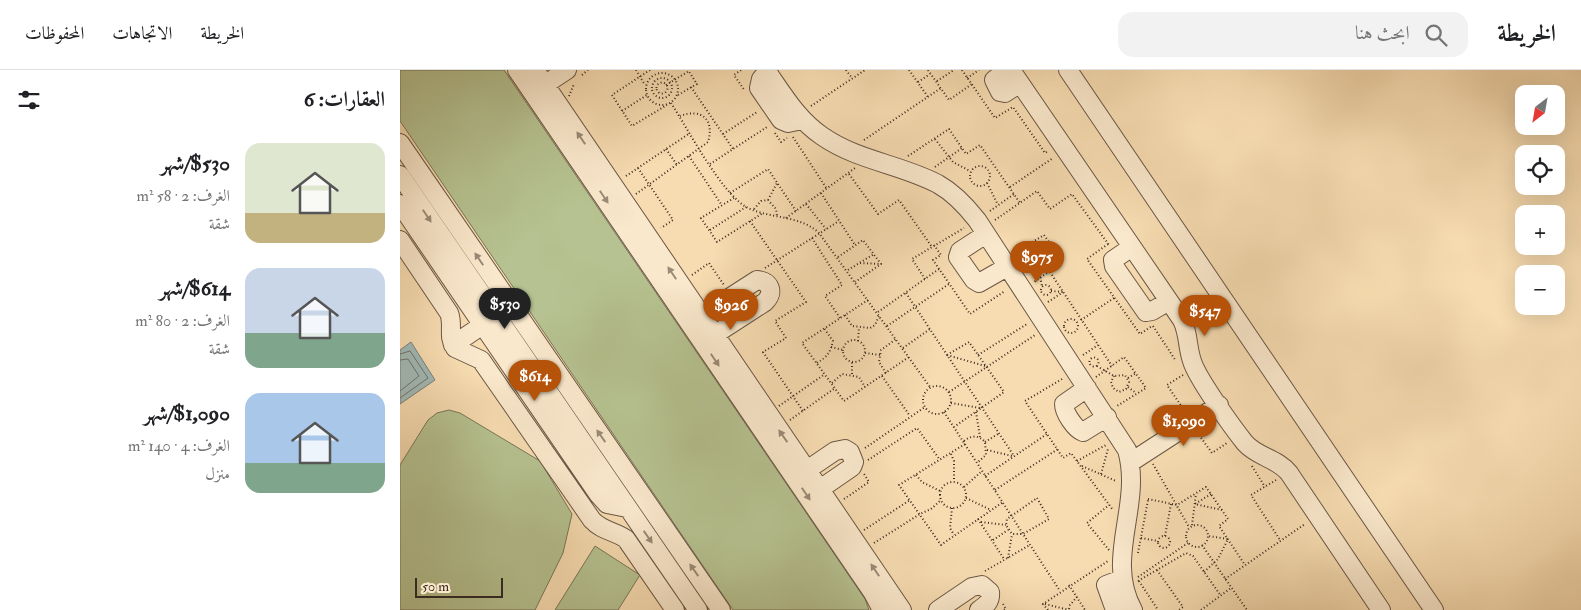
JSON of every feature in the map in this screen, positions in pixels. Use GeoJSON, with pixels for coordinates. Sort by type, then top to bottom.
{"type":"FeatureCollection","features":[{"type":"Feature","properties":{"kind":"street"},"geometry":{"type":"LineString","coordinates":[[522,70],[539,89],[701,316],[902,610]]}},
{"type":"Feature","properties":{"kind":"street"},"geometry":{"type":"LineString","coordinates":[[539,89],[567,70]]}},
{"type":"Feature","properties":{"kind":"street"},"geometry":{"type":"LineString","coordinates":[[1068,70],[1434,610]]}},
{"type":"Feature","properties":{"kind":"street"},"geometry":{"type":"LineString","coordinates":[[766,71],[823,137],[849,151],[938,184],[966,206],[988,228],[1010,260],[1088,385],[1112,412],[1131,462],[1133,484],[1121,558],[1128,581],[1133,610]]}},
{"type":"Feature","properties":{"kind":"street"},"geometry":{"type":"LineString","coordinates":[[1013,74],[1186,328],[1194,368],[1219,405],[1250,447],[1284,467],[1381,610]]}},
{"type":"Feature","properties":{"kind":"street"},"geometry":{"type":"LineString","coordinates":[[539,89],[873,593],[882,610]]}},
{"type":"Feature","properties":{"kind":"street"},"geometry":{"type":"LineString","coordinates":[[400,143],[722,610]]}},
{"type":"Feature","properties":{"kind":"street"},"geometry":{"type":"LineString","coordinates":[[400,175],[602,500],[614,507],[627,508],[698,610]]}},
{"type":"Feature","properties":{"kind":"street"},"geometry":{"type":"LineString","coordinates":[[400,204],[489,321]]}},
{"type":"Feature","properties":{"kind":"street"},"geometry":{"type":"LineString","coordinates":[[988,228],[960,251],[958,257],[974,280],[979,283],[1010,260]]}},
{"type":"Feature","properties":{"kind":"street"},"geometry":{"type":"LineString","coordinates":[[400,240],[449,313],[452,322],[450,336],[453,345],[459,351],[472,354],[481,360],[592,520],[602,529],[615,532],[626,539],[675,610]]}},
{"type":"Feature","properties":{"kind":"street"},"geometry":{"type":"LineString","coordinates":[[1132,247],[1113,260],[1114,266],[1144,310],[1152,311],[1169,302]]}},
{"type":"Feature","properties":{"kind":"street"},"geometry":{"type":"LineString","coordinates":[[701,316],[756,280],[769,284],[770,298],[714,335]]}},
{"type":"Feature","properties":{"kind":"street"},"geometry":{"type":"LineString","coordinates":[[453,345],[512,306]]}},
{"type":"Feature","properties":{"kind":"street"},"geometry":{"type":"LineString","coordinates":[[1088,385],[1064,404],[1065,410],[1078,429],[1083,432],[1112,412]]}},
{"type":"Feature","properties":{"kind":"street"},"geometry":{"type":"LineString","coordinates":[[1131,462],[1219,405]]}},
{"type":"Feature","properties":{"kind":"street"},"geometry":{"type":"LineString","coordinates":[[807,470],[840,449],[845,449],[860,458],[852,467],[820,489]]}},
{"type":"Feature","properties":{"kind":"street"},"geometry":{"type":"LineString","coordinates":[[1115,610],[1105,587],[1128,581]]}},
{"type":"Feature","properties":{"kind":"street"},"geometry":{"type":"LineString","coordinates":[[938,610],[976,584],[987,588],[990,598],[988,603],[979,610]]}},
{"type":"Feature","properties":{"kind":"path"},"geometry":{"type":"LineString","coordinates":[[636,70],[646,86],[647,96],[653,103],[667,105]]}},
{"type":"Feature","properties":{"kind":"path"},"geometry":{"type":"LineString","coordinates":[[654,75],[651,70],[612,95],[632,126],[671,103],[678,95],[697,84],[688,70],[671,83],[666,85],[658,83],[657,91],[665,93],[666,85]]}},
{"type":"Feature","properties":{"kind":"path"},"geometry":{"type":"LineString","coordinates":[[846,70],[852,79]]}},
{"type":"Feature","properties":{"kind":"path"},"geometry":{"type":"LineString","coordinates":[[803,116],[865,70]]}},
{"type":"Feature","properties":{"kind":"path"},"geometry":{"type":"LineString","coordinates":[[909,70],[928,96]]}},
{"type":"Feature","properties":{"kind":"path"},"geometry":{"type":"LineString","coordinates":[[928,70],[949,100],[972,84]]}},
{"type":"Feature","properties":{"kind":"path"},"geometry":{"type":"LineString","coordinates":[[936,82],[954,70]]}},
{"type":"Feature","properties":{"kind":"path"},"geometry":{"type":"LineString","coordinates":[[962,70],[994,118],[1013,106],[1045,153],[1052,149]]}},
{"type":"Feature","properties":{"kind":"path"},"geometry":{"type":"LineString","coordinates":[[967,78],[979,70]]}},
{"type":"Feature","properties":{"kind":"path"},"geometry":{"type":"LineString","coordinates":[[918,82],[931,73]]}},
{"type":"Feature","properties":{"kind":"path"},"geometry":{"type":"LineString","coordinates":[[646,86],[654,75],[668,74],[676,80],[679,87],[678,95]]}},
{"type":"Feature","properties":{"kind":"path"},"geometry":{"type":"LineString","coordinates":[[664,78],[671,83],[672,91],[667,97],[659,98],[653,94],[651,86],[656,79],[664,78]]}},
{"type":"Feature","properties":{"kind":"path"},"geometry":{"type":"LineString","coordinates":[[691,87],[733,149]]}},
{"type":"Feature","properties":{"kind":"path"},"geometry":{"type":"LineString","coordinates":[[864,140],[940,88]]}},
{"type":"Feature","properties":{"kind":"path"},"geometry":{"type":"LineString","coordinates":[[622,111],[647,96]]}},
{"type":"Feature","properties":{"kind":"path"},"geometry":{"type":"LineString","coordinates":[[671,103],[734,198],[753,210],[804,224],[819,233],[930,387]]}},
{"type":"Feature","properties":{"kind":"path"},"geometry":{"type":"LineString","coordinates":[[723,134],[758,110]]}},
{"type":"Feature","properties":{"kind":"path"},"geometry":{"type":"LineString","coordinates":[[630,198],[708,142],[711,131],[708,121],[700,114],[690,112],[680,116]]}},
{"type":"Feature","properties":{"kind":"path"},"geometry":{"type":"LineString","coordinates":[[708,121],[712,118]]}},
{"type":"Feature","properties":{"kind":"path"},"geometry":{"type":"LineString","coordinates":[[710,164],[769,125]]}},
{"type":"Feature","properties":{"kind":"path"},"geometry":{"type":"LineString","coordinates":[[905,158],[949,129],[966,154],[980,145],[1020,203]]}},
{"type":"Feature","properties":{"kind":"path"},"geometry":{"type":"LineString","coordinates":[[624,177],[690,133]]}},
{"type":"Feature","properties":{"kind":"path"},"geometry":{"type":"LineString","coordinates":[[792,135],[827,189]]}},
{"type":"Feature","properties":{"kind":"path"},"geometry":{"type":"LineString","coordinates":[[935,139],[948,157],[958,166],[970,171],[980,166],[989,172]]}},
{"type":"Feature","properties":{"kind":"path"},"geometry":{"type":"LineString","coordinates":[[940,172],[933,168],[962,148]]}},
{"type":"Feature","properties":{"kind":"path"},"geometry":{"type":"LineString","coordinates":[[666,149],[677,165]]}},
{"type":"Feature","properties":{"kind":"path"},"geometry":{"type":"LineString","coordinates":[[689,156],[722,205]]}},
{"type":"Feature","properties":{"kind":"path"},"geometry":{"type":"LineString","coordinates":[[1010,188],[1057,156]]}},
{"type":"Feature","properties":{"kind":"path"},"geometry":{"type":"LineString","coordinates":[[786,218],[859,165]]}},
{"type":"Feature","properties":{"kind":"path"},"geometry":{"type":"LineString","coordinates":[[638,168],[673,220],[654,232]]}},
{"type":"Feature","properties":{"kind":"path"},"geometry":{"type":"LineString","coordinates":[[996,168],[989,172],[987,183],[998,206]]}},
{"type":"Feature","properties":{"kind":"path"},"geometry":{"type":"LineString","coordinates":[[730,193],[768,169],[796,211]]}},
{"type":"Feature","properties":{"kind":"path"},"geometry":{"type":"LineString","coordinates":[[970,171],[972,182],[979,186],[987,183]]}},
{"type":"Feature","properties":{"kind":"path"},"geometry":{"type":"LineString","coordinates":[[849,174],[878,214],[898,200],[932,247]]}},
{"type":"Feature","properties":{"kind":"path"},"geometry":{"type":"LineString","coordinates":[[968,186],[972,182]]}},
{"type":"Feature","properties":{"kind":"path"},"geometry":{"type":"LineString","coordinates":[[768,200],[778,183]]}},
{"type":"Feature","properties":{"kind":"path"},"geometry":{"type":"LineString","coordinates":[[988,228],[1037,191],[1050,209],[1072,194],[1117,257]]}},
{"type":"Feature","properties":{"kind":"path"},"geometry":{"type":"LineString","coordinates":[[821,193],[855,245]]}},
{"type":"Feature","properties":{"kind":"path"},"geometry":{"type":"LineString","coordinates":[[986,214],[1014,194]]}},
{"type":"Feature","properties":{"kind":"path"},"geometry":{"type":"LineString","coordinates":[[734,198],[701,218],[717,242],[763,213]]}},
{"type":"Feature","properties":{"kind":"path"},"geometry":{"type":"LineString","coordinates":[[753,210],[761,201],[768,200]]}},
{"type":"Feature","properties":{"kind":"path"},"geometry":{"type":"LineString","coordinates":[[768,200],[776,209],[777,216]]}},
{"type":"Feature","properties":{"kind":"path"},"geometry":{"type":"LineString","coordinates":[[806,204],[826,229]]}},
{"type":"Feature","properties":{"kind":"path"},"geometry":{"type":"LineString","coordinates":[[710,231],[746,207]]}},
{"type":"Feature","properties":{"kind":"path"},"geometry":{"type":"LineString","coordinates":[[750,221],[806,302],[775,321],[786,338],[763,352],[803,411]]}},
{"type":"Feature","properties":{"kind":"path"},"geometry":{"type":"LineString","coordinates":[[761,270],[839,221]]}},
{"type":"Feature","properties":{"kind":"path"},"geometry":{"type":"LineString","coordinates":[[926,278],[912,259],[964,228]]}},
{"type":"Feature","properties":{"kind":"path"},"geometry":{"type":"LineString","coordinates":[[1010,260],[1044,235],[1063,262],[1033,282]]}},
{"type":"Feature","properties":{"kind":"path"},"geometry":{"type":"LineString","coordinates":[[812,238],[842,284],[825,296],[840,318]]}},
{"type":"Feature","properties":{"kind":"path"},"geometry":{"type":"LineString","coordinates":[[838,257],[863,240],[881,264]]}},
{"type":"Feature","properties":{"kind":"path"},"geometry":{"type":"LineString","coordinates":[[1028,245],[1030,249]]}},
{"type":"Feature","properties":{"kind":"path"},"geometry":{"type":"LineString","coordinates":[[1043,253],[1052,247]]}},
{"type":"Feature","properties":{"kind":"path"},"geometry":{"type":"LineString","coordinates":[[1038,248],[1043,253],[1043,262],[1038,266],[1030,266],[1026,261],[1026,254],[1030,249],[1038,248]]}},
{"type":"Feature","properties":{"kind":"path"},"geometry":{"type":"LineString","coordinates":[[848,271],[874,254]]}},
{"type":"Feature","properties":{"kind":"path"},"geometry":{"type":"LineString","coordinates":[[687,278],[709,263],[729,291]]}},
{"type":"Feature","properties":{"kind":"path"},"geometry":{"type":"LineString","coordinates":[[860,264],[881,264]]}},
{"type":"Feature","properties":{"kind":"path"},"geometry":{"type":"LineString","coordinates":[[855,282],[881,264]]}},
{"type":"Feature","properties":{"kind":"path"},"geometry":{"type":"LineString","coordinates":[[1038,266],[1042,286],[1041,292],[1044,295],[1050,291],[1063,292]]}},
{"type":"Feature","properties":{"kind":"path"},"geometry":{"type":"LineString","coordinates":[[845,315],[850,325],[873,327],[878,314],[939,269]]}},
{"type":"Feature","properties":{"kind":"path"},"geometry":{"type":"LineString","coordinates":[[1049,271],[1112,366]]}},
{"type":"Feature","properties":{"kind":"path"},"geometry":{"type":"LineString","coordinates":[[887,326],[949,284]]}},
{"type":"Feature","properties":{"kind":"path"},"geometry":{"type":"LineString","coordinates":[[1042,286],[1049,286],[1050,291]]}},
{"type":"Feature","properties":{"kind":"path"},"geometry":{"type":"LineString","coordinates":[[906,292],[1014,456]]}},
{"type":"Feature","properties":{"kind":"path"},"geometry":{"type":"LineString","coordinates":[[1047,303],[1063,292]]}},
{"type":"Feature","properties":{"kind":"path"},"geometry":{"type":"LineString","coordinates":[[1081,320],[1114,298]]}},
{"type":"Feature","properties":{"kind":"path"},"geometry":{"type":"LineString","coordinates":[[868,300],[802,343],[816,363],[844,401],[909,357]]}},
{"type":"Feature","properties":{"kind":"path"},"geometry":{"type":"LineString","coordinates":[[1077,324],[1075,332],[1068,333],[1064,329],[1064,323],[1070,319],[1077,324],[1085,325]]}},
{"type":"Feature","properties":{"kind":"path"},"geometry":{"type":"LineString","coordinates":[[978,355],[1029,322]]}},
{"type":"Feature","properties":{"kind":"path"},"geometry":{"type":"LineString","coordinates":[[1153,326],[1177,363]]}},
{"type":"Feature","properties":{"kind":"path"},"geometry":{"type":"LineString","coordinates":[[858,341],[859,327]]}},
{"type":"Feature","properties":{"kind":"path"},"geometry":{"type":"LineString","coordinates":[[816,363],[828,356],[832,347],[832,338],[824,328]]}},
{"type":"Feature","properties":{"kind":"path"},"geometry":{"type":"LineString","coordinates":[[903,349],[930,329]]}},
{"type":"Feature","properties":{"kind":"path"},"geometry":{"type":"LineString","coordinates":[[949,392],[1037,333]]}},
{"type":"Feature","properties":{"kind":"path"},"geometry":{"type":"LineString","coordinates":[[886,373],[880,364],[880,355],[884,346],[896,339]]}},
{"type":"Feature","properties":{"kind":"path"},"geometry":{"type":"LineString","coordinates":[[843,350],[850,341],[858,341],[863,346],[865,353]]}},
{"type":"Feature","properties":{"kind":"path"},"geometry":{"type":"LineString","coordinates":[[947,355],[969,342],[1004,392],[954,427]]}},
{"type":"Feature","properties":{"kind":"path"},"geometry":{"type":"LineString","coordinates":[[1083,356],[1098,345]]}},
{"type":"Feature","properties":{"kind":"path"},"geometry":{"type":"LineString","coordinates":[[832,347],[843,350]]}},
{"type":"Feature","properties":{"kind":"path"},"geometry":{"type":"LineString","coordinates":[[843,350],[845,358],[852,362],[860,360],[865,353]]}},
{"type":"Feature","properties":{"kind":"path"},"geometry":{"type":"LineString","coordinates":[[1097,366],[1098,358],[1102,351]]}},
{"type":"Feature","properties":{"kind":"path"},"geometry":{"type":"LineString","coordinates":[[865,353],[880,355]]}},
{"type":"Feature","properties":{"kind":"path"},"geometry":{"type":"LineString","coordinates":[[947,355],[986,367]]}},
{"type":"Feature","properties":{"kind":"path"},"geometry":{"type":"LineString","coordinates":[[1098,358],[1092,357],[1089,362],[1092,366],[1097,366],[1114,376]]}},
{"type":"Feature","properties":{"kind":"path"},"geometry":{"type":"LineString","coordinates":[[1088,385],[1124,357],[1146,388],[1112,412]]}},
{"type":"Feature","properties":{"kind":"path"},"geometry":{"type":"LineString","coordinates":[[852,362],[852,375]]}},
{"type":"Feature","properties":{"kind":"path"},"geometry":{"type":"LineString","coordinates":[[1182,370],[1185,374],[1167,385],[1186,413],[1188,412]]}},
{"type":"Feature","properties":{"kind":"path"},"geometry":{"type":"LineString","coordinates":[[768,413],[825,374]]}},
{"type":"Feature","properties":{"kind":"path"},"geometry":{"type":"LineString","coordinates":[[831,383],[842,374],[852,375],[859,377],[865,387]]}},
{"type":"Feature","properties":{"kind":"path"},"geometry":{"type":"LineString","coordinates":[[1128,378],[1121,374],[1114,376],[1111,382],[1116,390],[1122,391],[1128,387]]}},
{"type":"Feature","properties":{"kind":"path"},"geometry":{"type":"LineString","coordinates":[[1128,378],[1136,374]]}},
{"type":"Feature","properties":{"kind":"path"},"geometry":{"type":"LineString","coordinates":[[882,376],[910,416]]}},
{"type":"Feature","properties":{"kind":"path"},"geometry":{"type":"LineString","coordinates":[[1066,376],[1025,401],[1063,458],[1072,453],[1117,515]]}},
{"type":"Feature","properties":{"kind":"path"},"geometry":{"type":"LineString","coordinates":[[1128,378],[1128,387],[1136,394]]}},
{"type":"Feature","properties":{"kind":"path"},"geometry":{"type":"LineString","coordinates":[[930,387],[943,387],[949,392],[951,403],[944,412],[935,414],[925,407],[924,394],[930,387]]}},
{"type":"Feature","properties":{"kind":"path"},"geometry":{"type":"LineString","coordinates":[[778,429],[835,388]]}},
{"type":"Feature","properties":{"kind":"path"},"geometry":{"type":"LineString","coordinates":[[951,403],[982,408]]}},
{"type":"Feature","properties":{"kind":"path"},"geometry":{"type":"LineString","coordinates":[[860,458],[910,416],[925,407]]}},
{"type":"Feature","properties":{"kind":"path"},"geometry":{"type":"LineString","coordinates":[[944,412],[1060,591]]}},
{"type":"Feature","properties":{"kind":"path"},"geometry":{"type":"LineString","coordinates":[[976,412],[980,437],[986,442],[987,450],[986,456],[977,462]]}},
{"type":"Feature","properties":{"kind":"path"},"geometry":{"type":"LineString","coordinates":[[860,458],[918,428],[940,460]]}},
{"type":"Feature","properties":{"kind":"path"},"geometry":{"type":"LineString","coordinates":[[1202,430],[1197,433],[1212,453],[1233,439]]}},
{"type":"Feature","properties":{"kind":"path"},"geometry":{"type":"LineString","coordinates":[[986,442],[999,434]]}},
{"type":"Feature","properties":{"kind":"path"},"geometry":{"type":"LineString","coordinates":[[985,476],[1047,434]]}},
{"type":"Feature","properties":{"kind":"path"},"geometry":{"type":"LineString","coordinates":[[980,437],[968,438],[950,454],[899,484],[940,545],[1003,502]]}},
{"type":"Feature","properties":{"kind":"path"},"geometry":{"type":"LineString","coordinates":[[1077,461],[1110,442],[1101,475]]}},
{"type":"Feature","properties":{"kind":"path"},"geometry":{"type":"LineString","coordinates":[[995,490],[1058,449]]}},
{"type":"Feature","properties":{"kind":"path"},"geometry":{"type":"LineString","coordinates":[[987,450],[1014,456]]}},
{"type":"Feature","properties":{"kind":"path"},"geometry":{"type":"LineString","coordinates":[[1147,452],[1190,526]]}},
{"type":"Feature","properties":{"kind":"path"},"geometry":{"type":"LineString","coordinates":[[950,454],[954,461],[954,481]]}},
{"type":"Feature","properties":{"kind":"path"},"geometry":{"type":"LineString","coordinates":[[1256,462],[1251,465],[1265,487]]}},
{"type":"Feature","properties":{"kind":"path"},"geometry":{"type":"LineString","coordinates":[[1080,465],[1121,483]]}},
{"type":"Feature","properties":{"kind":"path"},"geometry":{"type":"LineString","coordinates":[[964,487],[982,471]]}},
{"type":"Feature","properties":{"kind":"path"},"geometry":{"type":"LineString","coordinates":[[840,501],[870,482],[864,474]]}},
{"type":"Feature","properties":{"kind":"path"},"geometry":{"type":"LineString","coordinates":[[916,474],[922,482],[940,491]]}},
{"type":"Feature","properties":{"kind":"path"},"geometry":{"type":"LineString","coordinates":[[1280,477],[1251,496],[1281,540]]}},
{"type":"Feature","properties":{"kind":"path"},"geometry":{"type":"LineString","coordinates":[[954,481],[964,487],[966,498],[961,506],[952,508],[941,500],[940,491],[945,484],[954,481]]}},
{"type":"Feature","properties":{"kind":"path"},"geometry":{"type":"LineString","coordinates":[[1140,498],[1177,505],[1206,487],[1228,519],[1219,526],[1245,565]]}},
{"type":"Feature","properties":{"kind":"path"},"geometry":{"type":"LineString","coordinates":[[1196,494],[1190,526],[1185,536],[1188,543],[1195,547],[1202,545],[1208,536]]}},
{"type":"Feature","properties":{"kind":"path"},"geometry":{"type":"LineString","coordinates":[[1195,504],[1211,494]]}},
{"type":"Feature","properties":{"kind":"path"},"geometry":{"type":"LineString","coordinates":[[966,498],[992,510]]}},
{"type":"Feature","properties":{"kind":"path"},"geometry":{"type":"LineString","coordinates":[[1037,498],[1049,519],[1024,534],[1012,534],[1006,524],[1011,514],[1037,498]]}},
{"type":"Feature","properties":{"kind":"path"},"geometry":{"type":"LineString","coordinates":[[862,532],[910,500]]}},
{"type":"Feature","properties":{"kind":"path"},"geometry":{"type":"LineString","coordinates":[[871,545],[931,509],[941,500]]}},
{"type":"Feature","properties":{"kind":"path"},"geometry":{"type":"LineString","coordinates":[[1158,541],[1160,546],[1166,547],[1171,543],[1166,536],[1171,504]]}},
{"type":"Feature","properties":{"kind":"path"},"geometry":{"type":"LineString","coordinates":[[1195,504],[1222,510]]}},
{"type":"Feature","properties":{"kind":"path"},"geometry":{"type":"LineString","coordinates":[[1109,505],[1087,523],[1110,551],[1111,542]]}},
{"type":"Feature","properties":{"kind":"path"},"geometry":{"type":"LineString","coordinates":[[952,508],[950,528],[954,535]]}},
{"type":"Feature","properties":{"kind":"path"},"geometry":{"type":"LineString","coordinates":[[1225,579],[1317,515]]}},
{"type":"Feature","properties":{"kind":"path"},"geometry":{"type":"LineString","coordinates":[[979,520],[1006,524]]}},
{"type":"Feature","properties":{"kind":"path"},"geometry":{"type":"LineString","coordinates":[[979,520],[1006,559],[1012,534]]}},
{"type":"Feature","properties":{"kind":"path"},"geometry":{"type":"LineString","coordinates":[[1190,526],[1201,525],[1208,536],[1228,539]]}},
{"type":"Feature","properties":{"kind":"path"},"geometry":{"type":"LineString","coordinates":[[992,541],[1008,530]]}},
{"type":"Feature","properties":{"kind":"path"},"geometry":{"type":"LineString","coordinates":[[1141,538],[1158,541],[1166,536]]}},
{"type":"Feature","properties":{"kind":"path"},"geometry":{"type":"LineString","coordinates":[[1204,572],[1215,563],[1228,539]]}},
{"type":"Feature","properties":{"kind":"path"},"geometry":{"type":"LineString","coordinates":[[1128,581],[1188,543]]}},
{"type":"Feature","properties":{"kind":"path"},"geometry":{"type":"LineString","coordinates":[[1202,545],[1247,610]]}},
{"type":"Feature","properties":{"kind":"path"},"geometry":{"type":"LineString","coordinates":[[1166,547],[1170,555]]}},
{"type":"Feature","properties":{"kind":"path"},"geometry":{"type":"LineString","coordinates":[[1128,581],[1157,570],[1186,553],[1193,556],[1221,596]]}},
{"type":"Feature","properties":{"kind":"path"},"geometry":{"type":"LineString","coordinates":[[1043,604],[1109,560],[1158,610]]}},
{"type":"Feature","properties":{"kind":"path"},"geometry":{"type":"LineString","coordinates":[[1157,570],[1183,607],[1179,610]]}},
{"type":"Feature","properties":{"kind":"path"},"geometry":{"type":"LineString","coordinates":[[1069,585],[1085,610]]}},
{"type":"Feature","properties":{"kind":"path"},"geometry":{"type":"LineString","coordinates":[[1201,610],[1232,588]]}},
{"type":"Feature","properties":{"kind":"path"},"geometry":{"type":"LineString","coordinates":[[1043,604],[1069,610],[1070,605],[1077,597]]}},
{"type":"Feature","properties":{"kind":"path"},"geometry":{"type":"LineString","coordinates":[[1043,604],[1048,610]]}},
{"type":"Feature","properties":{"kind":"green space"},"geometry":{"type":"Polygon","coordinates":[[[400,70],[504,70],[865,599],[869,610],[733,610],[400,121],[400,70]]]}},
{"type":"Feature","properties":{"kind":"green space"},"geometry":{"type":"Polygon","coordinates":[[[449,410],[460,413],[540,461],[572,514],[563,553],[535,610],[400,610],[400,465],[428,420],[437,413],[449,410]]]}},
{"type":"Feature","properties":{"kind":"green space"},"geometry":{"type":"Polygon","coordinates":[[[595,546],[640,575],[618,610],[555,610],[595,546]]]}},
{"type":"Feature","properties":{"kind":"water"},"geometry":{"type":"Polygon","coordinates":[[[411,342],[435,380],[400,404],[400,350],[411,342]]]}}]}
